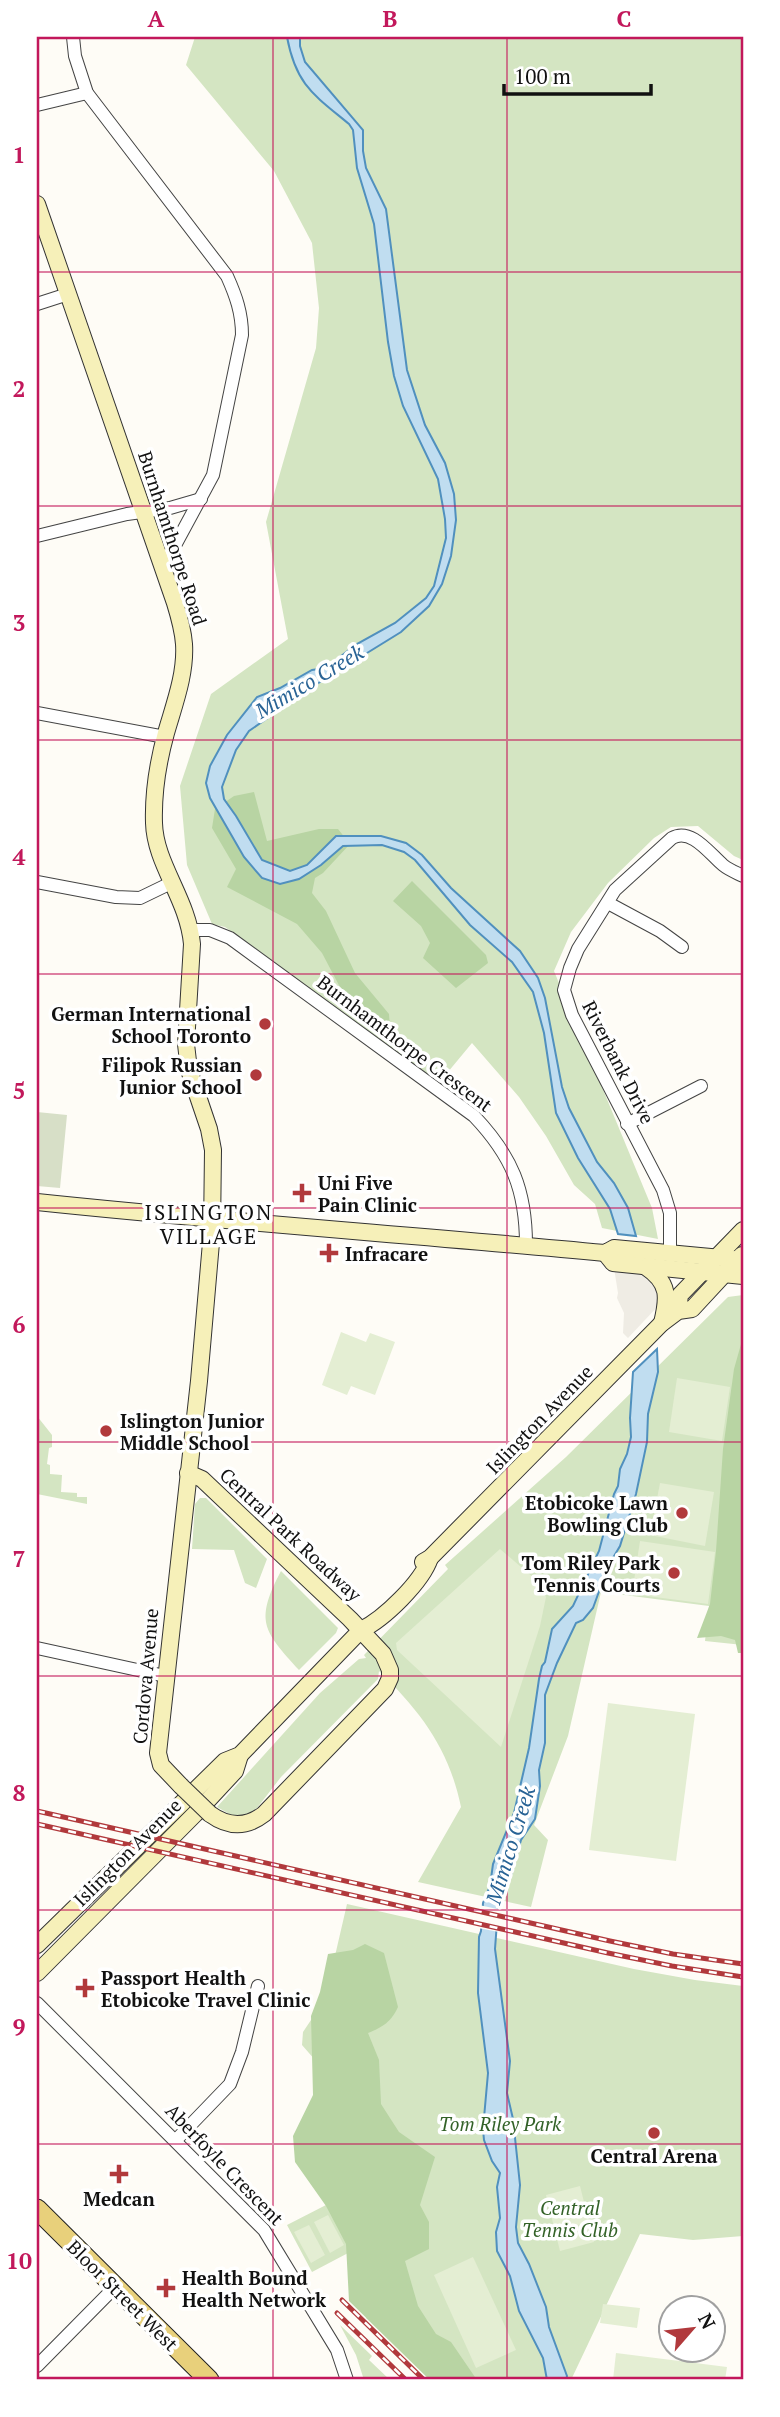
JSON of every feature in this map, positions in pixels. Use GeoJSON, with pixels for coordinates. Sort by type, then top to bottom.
{"type":"FeatureCollection","features":[{"type":"Feature","properties":{"kind":"main road","name":"Burnhamthorpe Road"},"geometry":{"type":"LineString","coordinates":[[37,204],[175,603],[184,646],[179,689],[155,783],[154,827],[160,855],[186,910],[191,930],[192,964],[186,1044],[189,1070],[214,1150],[212,1220]]}},
{"type":"Feature","properties":{"kind":"main road"},"geometry":{"type":"LineString","coordinates":[[37,1202],[212,1220],[605,1252],[614,1248],[741,1258]]}},
{"type":"Feature","properties":{"kind":"main road","name":"Cordova Avenue"},"geometry":{"type":"LineString","coordinates":[[212,1220],[206,1301],[165,1676],[158,1753],[162,1765],[210,1814],[225,1823],[238,1825],[258,1819],[385,1689],[390,1678],[388,1662],[361,1630]]}},
{"type":"Feature","properties":{"kind":"main road","name":"Islington Avenue"},"geometry":{"type":"LineString","coordinates":[[678,1311],[680,1295],[743,1230]]}},
{"type":"Feature","properties":{"kind":"main road"},"geometry":{"type":"LineString","coordinates":[[605,1252],[613,1263],[743,1276]]}},
{"type":"Feature","properties":{"kind":"main road","name":"Islington Avenue"},"geometry":{"type":"LineString","coordinates":[[37,1945],[225,1761],[240,1755],[361,1630],[366,1616],[418,1564],[430,1558],[662,1323],[678,1311],[692,1309],[741,1258]]}},
{"type":"Feature","properties":{"kind":"main road"},"geometry":{"type":"LineString","coordinates":[[646,1267],[656,1274],[664,1287],[667,1302],[662,1323]]}},
{"type":"Feature","properties":{"kind":"main road","name":"Central Park Roadway"},"geometry":{"type":"LineString","coordinates":[[188,1473],[202,1479],[361,1630]]}},
{"type":"Feature","properties":{"kind":"main road","name":"Islington Avenue"},"geometry":{"type":"LineString","coordinates":[[37,1973],[195,1814],[235,1771],[240,1755]]}},
{"type":"Feature","properties":{"kind":"main road","name":"Bloor Street West"},"geometry":{"type":"LineString","coordinates":[[37,2209],[209,2380]]}},
{"type":"Feature","properties":{"kind":"street"},"geometry":{"type":"LineString","coordinates":[[73,37],[75,56],[87,93],[227,276],[238,303],[242,335],[214,475],[172,551],[161,563]]}},
{"type":"Feature","properties":{"kind":"street"},"geometry":{"type":"LineString","coordinates":[[37,105],[87,93]]}},
{"type":"Feature","properties":{"kind":"street"},"geometry":{"type":"LineString","coordinates":[[37,303],[68,294]]}},
{"type":"Feature","properties":{"kind":"street"},"geometry":{"type":"LineString","coordinates":[[37,536],[201,499]]}},
{"type":"Feature","properties":{"kind":"street"},"geometry":{"type":"LineString","coordinates":[[37,713],[165,737]]}},
{"type":"Feature","properties":{"kind":"street","name":"Riverbank Drive"},"geometry":{"type":"LineString","coordinates":[[670,1252],[670,1213],[666,1198],[572,1015],[564,990],[578,949],[607,903],[622,883],[666,842],[679,834],[690,837],[725,867],[743,876]]}},
{"type":"Feature","properties":{"kind":"street"},"geometry":{"type":"LineString","coordinates":[[37,882],[116,897],[140,898],[173,882]]}},
{"type":"Feature","properties":{"kind":"street"},"geometry":{"type":"LineString","coordinates":[[607,903],[682,947]]}},
{"type":"Feature","properties":{"kind":"street","name":"Burnhamthorpe Crescent"},"geometry":{"type":"LineString","coordinates":[[191,930],[216,932],[249,951],[474,1116],[501,1147],[513,1168],[521,1191],[526,1245]]}},
{"type":"Feature","properties":{"kind":"street"},"geometry":{"type":"LineString","coordinates":[[627,1124],[701,1086]]}},
{"type":"Feature","properties":{"kind":"street"},"geometry":{"type":"LineString","coordinates":[[37,1648],[165,1676]]}},
{"type":"Feature","properties":{"kind":"street"},"geometry":{"type":"LineString","coordinates":[[176,2140],[230,2084],[242,2052],[258,1986]]}},
{"type":"Feature","properties":{"kind":"street","name":"Aberfoyle Crescent"},"geometry":{"type":"LineString","coordinates":[[37,2003],[264,2230],[337,2350],[347,2380]]}},
{"type":"Feature","properties":{"kind":"street"},"geometry":{"type":"LineString","coordinates":[[37,2366],[115,2287]]}},
{"type":"Feature","properties":{"kind":"green space"},"geometry":{"type":"Polygon","coordinates":[[[195,37],[743,37],[743,860],[734,856],[698,826],[671,827],[654,838],[608,883],[571,932],[554,971],[652,1208],[658,1239],[602,1228],[595,1204],[574,1185],[546,1136],[519,1097],[472,1043],[438,1084],[262,953],[225,927],[212,924],[187,865],[180,786],[211,694],[288,639],[266,522],[316,348],[319,308],[312,243],[274,171],[186,65],[195,37]]]}},
{"type":"Feature","properties":{"kind":"green space"},"geometry":{"type":"Polygon","coordinates":[[[254,792],[267,841],[319,829],[338,829],[350,844],[315,878],[312,893],[326,911],[355,973],[389,1014],[390,1028],[378,1027],[342,991],[322,953],[297,924],[227,887],[236,869],[212,828],[215,809],[234,796],[254,792]]]}},
{"type":"Feature","properties":{"kind":"green space"},"geometry":{"type":"Polygon","coordinates":[[[412,881],[486,955],[488,963],[456,988],[423,958],[430,943],[421,926],[393,901],[412,881]]]}},
{"type":"Feature","properties":{"kind":"green space"},"geometry":{"type":"Polygon","coordinates":[[[37,1112],[67,1115],[60,1188],[37,1186],[37,1112]]]}},
{"type":"Feature","properties":{"kind":"green space"},"geometry":{"type":"Polygon","coordinates":[[[743,1295],[743,1645],[705,1641],[709,1606],[601,1592],[568,1736],[534,1825],[548,1840],[531,1907],[418,1882],[461,1807],[456,1786],[441,1749],[408,1701],[379,1671],[378,1679],[281,1777],[257,1808],[247,1815],[233,1816],[217,1807],[320,1693],[359,1659],[366,1658],[364,1655],[448,1569],[445,1565],[566,1457],[728,1297],[743,1295]]]}},
{"type":"Feature","properties":{"kind":"green space"},"geometry":{"type":"Polygon","coordinates":[[[341,1332],[366,1342],[370,1333],[395,1342],[375,1395],[351,1386],[347,1395],[322,1385],[341,1332]]]}},
{"type":"Feature","properties":{"kind":"green space"},"geometry":{"type":"Polygon","coordinates":[[[743,1337],[743,1653],[738,1653],[735,1640],[721,1636],[697,1638],[710,1604],[723,1449],[734,1369],[743,1337]]]}},
{"type":"Feature","properties":{"kind":"green space"},"geometry":{"type":"Polygon","coordinates":[[[677,1378],[730,1387],[722,1441],[669,1432],[677,1378]]]}},
{"type":"Feature","properties":{"kind":"green space"},"geometry":{"type":"Polygon","coordinates":[[[37,1416],[52,1435],[47,1464],[50,1465],[50,1474],[62,1475],[61,1492],[87,1497],[87,1504],[37,1494],[37,1416]]]}},
{"type":"Feature","properties":{"kind":"green space","name":"Etobicoke Lawn Bowling Club"},"geometry":{"type":"Polygon","coordinates":[[[660,1483],[714,1492],[705,1546],[650,1535],[660,1483]]]}},
{"type":"Feature","properties":{"kind":"green space"},"geometry":{"type":"Polygon","coordinates":[[[200,1498],[206,1498],[267,1559],[256,1588],[245,1583],[234,1550],[192,1549],[195,1504],[200,1498]]]}},
{"type":"Feature","properties":{"kind":"green space","name":"Tom Riley Park Tennis Courts"},"geometry":{"type":"Polygon","coordinates":[[[640,1541],[715,1552],[708,1604],[632,1594],[640,1541]]]}},
{"type":"Feature","properties":{"kind":"green space"},"geometry":{"type":"Polygon","coordinates":[[[500,1549],[535,1579],[546,1597],[540,1626],[501,1747],[397,1650],[396,1643],[500,1549]]]}},
{"type":"Feature","properties":{"kind":"green space"},"geometry":{"type":"Polygon","coordinates":[[[281,1571],[338,1628],[299,1670],[278,1645],[267,1625],[268,1602],[281,1571]]]}},
{"type":"Feature","properties":{"kind":"green space"},"geometry":{"type":"Polygon","coordinates":[[[608,1703],[695,1714],[676,1861],[589,1850],[608,1703]]]}},
{"type":"Feature","properties":{"kind":"green space","name":"Tom Riley Park"},"geometry":{"type":"Polygon","coordinates":[[[347,1904],[634,1969],[743,1986],[743,2236],[693,2240],[640,2234],[571,2380],[430,2380],[366,2318],[366,2302],[350,2252],[312,2272],[287,2225],[326,2205],[329,2076],[302,2045],[303,2032],[325,1999],[347,1904]]]}},
{"type":"Feature","properties":{"kind":"green space"},"geometry":{"type":"Polygon","coordinates":[[[365,1944],[384,1953],[398,2007],[386,2023],[368,2033],[379,2060],[381,2104],[399,2132],[435,2157],[420,2205],[429,2222],[429,2249],[405,2261],[418,2306],[436,2334],[451,2342],[477,2380],[430,2380],[349,2301],[346,2244],[326,2206],[295,2162],[293,2136],[313,2095],[311,2016],[320,1992],[328,1954],[353,1950],[365,1944]]]}},
{"type":"Feature","properties":{"kind":"green space"},"geometry":{"type":"Polygon","coordinates":[[[580,2186],[584,2202],[550,2211],[546,2195],[580,2186]]]}},
{"type":"Feature","properties":{"kind":"green space","name":"Central Tennis Club"},"geometry":{"type":"Polygon","coordinates":[[[585,2206],[589,2222],[555,2231],[551,2215],[585,2206]]]}},
{"type":"Feature","properties":{"kind":"green space"},"geometry":{"type":"Polygon","coordinates":[[[328,2215],[344,2245],[330,2253],[314,2222],[328,2215]]]}},
{"type":"Feature","properties":{"kind":"green space"},"geometry":{"type":"Polygon","coordinates":[[[309,2225],[325,2255],[311,2263],[294,2232],[309,2225]]]}},
{"type":"Feature","properties":{"kind":"green space"},"geometry":{"type":"Polygon","coordinates":[[[590,2226],[594,2242],[560,2251],[556,2235],[590,2226]]]}},
{"type":"Feature","properties":{"kind":"green space"},"geometry":{"type":"Polygon","coordinates":[[[473,2257],[516,2350],[476,2368],[434,2275],[473,2257]]]}},
{"type":"Feature","properties":{"kind":"green space"},"geometry":{"type":"Polygon","coordinates":[[[603,2304],[640,2308],[637,2328],[600,2323],[603,2304]]]}},
{"type":"Feature","properties":{"kind":"green space"},"geometry":{"type":"Polygon","coordinates":[[[340,2325],[372,2356],[369,2360],[390,2380],[364,2380],[356,2355],[340,2325]]]}},
{"type":"Feature","properties":{"kind":"green space"},"geometry":{"type":"Polygon","coordinates":[[[616,2353],[658,2358],[658,2364],[727,2367],[725,2380],[613,2380],[616,2353]]]}},
{"type":"Feature","properties":{"kind":"shaded area"},"geometry":{"type":"Polygon","coordinates":[[[614,1268],[639,1270],[657,1282],[659,1305],[628,1338],[623,1333],[624,1313],[617,1298],[614,1268]]]}},
{"type":"Feature","properties":{"kind":"water","name":"Mimico Creek"},"geometry":{"type":"Polygon","coordinates":[[[287,37],[300,37],[305,62],[363,130],[366,168],[386,209],[407,370],[425,425],[445,463],[454,494],[456,520],[451,556],[442,584],[429,606],[401,632],[312,687],[249,731],[236,750],[222,787],[224,799],[262,860],[290,871],[307,865],[336,836],[381,836],[406,843],[422,855],[451,888],[520,951],[538,978],[545,998],[562,1087],[569,1108],[597,1162],[614,1183],[628,1208],[636,1236],[618,1234],[610,1209],[578,1158],[556,1113],[544,1033],[533,992],[512,962],[470,925],[415,860],[404,852],[382,845],[343,846],[299,879],[280,884],[262,878],[244,857],[210,798],[206,783],[210,766],[227,735],[257,697],[312,670],[326,668],[355,645],[395,623],[426,598],[434,586],[446,538],[438,479],[403,406],[394,376],[374,224],[357,168],[353,130],[308,88],[296,67],[287,37]]]}},
{"type":"Feature","properties":{"kind":"water","name":"Mimico Creek"},"geometry":{"type":"Polygon","coordinates":[[[657,1349],[658,1372],[648,1414],[647,1442],[636,1494],[605,1583],[601,1586],[593,1608],[583,1620],[576,1623],[545,1695],[545,1743],[539,1770],[540,1786],[535,1819],[521,1840],[511,1875],[504,1891],[499,1895],[495,1949],[510,2061],[507,2093],[513,2119],[520,2185],[516,2227],[518,2243],[546,2307],[549,2327],[567,2376],[566,2380],[547,2380],[543,2358],[519,2311],[510,2276],[497,2251],[496,2232],[500,2218],[497,2187],[500,2173],[492,2161],[483,2129],[488,2073],[478,1993],[479,1937],[483,1903],[490,1886],[493,1864],[514,1813],[529,1748],[539,1679],[552,1629],[573,1606],[599,1551],[631,1437],[633,1372],[657,1349]]]}},
{"type":"Feature","properties":{"kind":"pier"},"geometry":{"type":"Polygon","coordinates":[[[479,1905],[502,1910],[499,1932],[478,1928],[479,1905]]]}},
{"type":"Feature","properties":{"kind":"railway"},"geometry":{"type":"LineString","coordinates":[[37,1811],[610,1941],[743,1964]]}},
{"type":"Feature","properties":{"kind":"railway"},"geometry":{"type":"LineString","coordinates":[[37,1824],[608,1953],[743,1977]]}},
{"type":"Feature","properties":{"kind":"railway"},"geometry":{"type":"LineString","coordinates":[[342,2300],[424,2380]]}},
{"type":"Feature","properties":{"kind":"railway"},"geometry":{"type":"LineString","coordinates":[[337,2313],[406,2380]]}},
{"type":"Feature","properties":{"kind":"place","name":"German International School Toronto"},"geometry":{"type":"Point","coordinates":[265,1024]}},
{"type":"Feature","properties":{"kind":"place","name":"Filipok Russian Junior School"},"geometry":{"type":"Point","coordinates":[256,1075]}},
{"type":"Feature","properties":{"kind":"place","name":"Uni Five Pain Clinic"},"geometry":{"type":"Point","coordinates":[302,1193]}},
{"type":"Feature","properties":{"kind":"place","name":"Infracare"},"geometry":{"type":"Point","coordinates":[329,1253]}},
{"type":"Feature","properties":{"kind":"place","name":"Islington Junior Middle School"},"geometry":{"type":"Point","coordinates":[106,1431]}},
{"type":"Feature","properties":{"kind":"place","name":"Etobicoke Lawn Bowling Club"},"geometry":{"type":"Point","coordinates":[682,1513]}},
{"type":"Feature","properties":{"kind":"place","name":"Tom Riley Park Tennis Courts"},"geometry":{"type":"Point","coordinates":[674,1573]}},
{"type":"Feature","properties":{"kind":"place","name":"Passport Health Etobicoke Travel Clinic"},"geometry":{"type":"Point","coordinates":[85,1988]}},
{"type":"Feature","properties":{"kind":"place","name":"Central Arena"},"geometry":{"type":"Point","coordinates":[654,2133]}},
{"type":"Feature","properties":{"kind":"place","name":"Medcan"},"geometry":{"type":"Point","coordinates":[119,2174]}},
{"type":"Feature","properties":{"kind":"place","name":"Health Bound Health Network"},"geometry":{"type":"Point","coordinates":[166,2288]}},
{"type":"Feature","properties":{"kind":"district","name":"ISLINGTON VILLAGE"},"geometry":{"type":"Point","coordinates":[209,1224]}}]}
